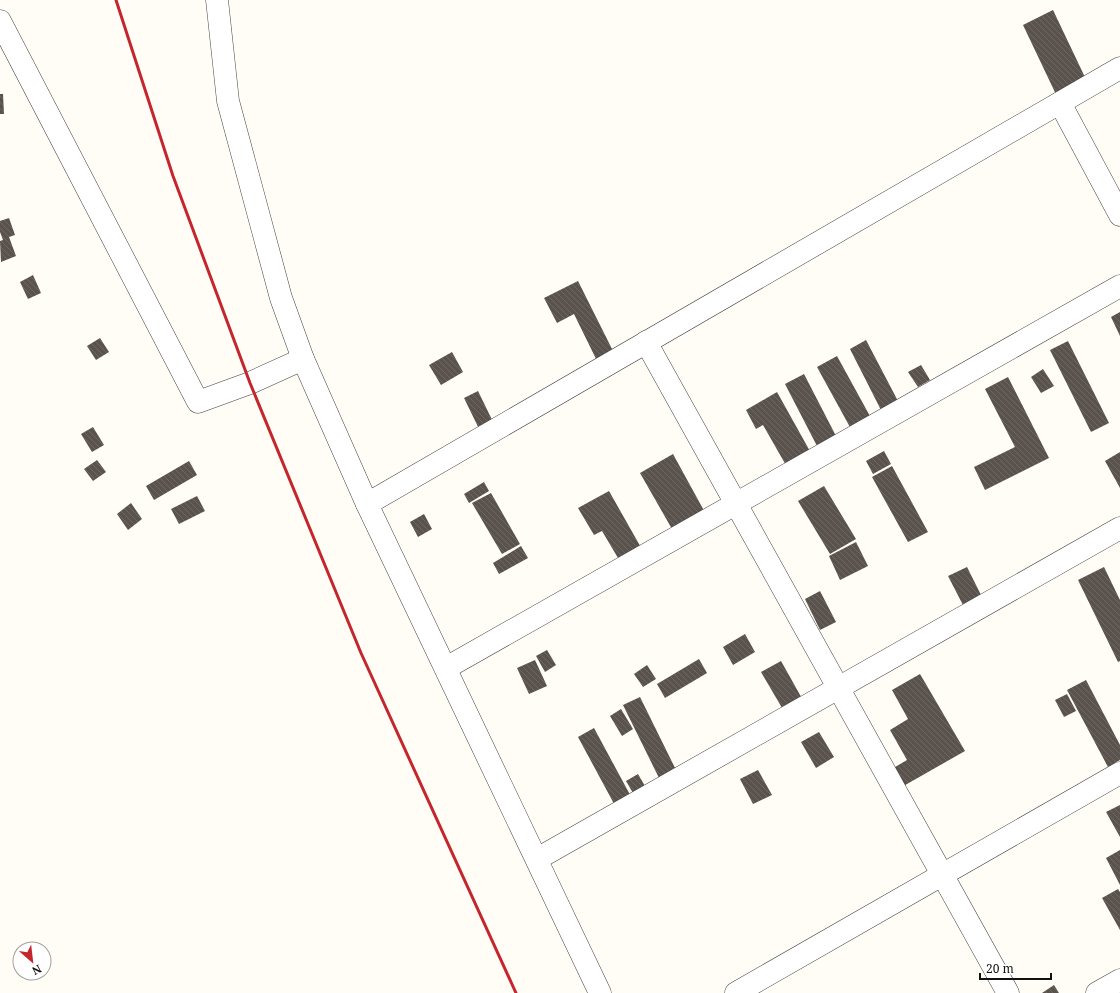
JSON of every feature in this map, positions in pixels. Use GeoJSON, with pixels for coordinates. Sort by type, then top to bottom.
{"type":"FeatureCollection","features":[{"type":"Feature","properties":{"kind":"street"},"geometry":{"type":"LineString","coordinates":[[217,0],[228,101],[281,298],[303,359],[367,504],[600,993]]}},
{"type":"Feature","properties":{"kind":"street"},"geometry":{"type":"LineString","coordinates":[[0,21],[198,402],[250,383],[303,359]]}},
{"type":"Feature","properties":{"kind":"street"},"geometry":{"type":"LineString","coordinates":[[367,504],[1120,68]]}},
{"type":"Feature","properties":{"kind":"street"},"geometry":{"type":"LineString","coordinates":[[1060,102],[1120,215]]}},
{"type":"Feature","properties":{"kind":"street"},"geometry":{"type":"LineString","coordinates":[[446,668],[1120,286]]}},
{"type":"Feature","properties":{"kind":"street"},"geometry":{"type":"LineString","coordinates":[[646,342],[1008,993]]}},
{"type":"Feature","properties":{"kind":"street"},"geometry":{"type":"LineString","coordinates":[[537,859],[1120,528]]}},
{"type":"Feature","properties":{"kind":"street"},"geometry":{"type":"LineString","coordinates":[[736,993],[1120,773]]}},
{"type":"Feature","properties":{"kind":"street"},"geometry":{"type":"LineString","coordinates":[[1097,993],[1120,980]]}},
{"type":"Feature","properties":{"kind":"building"},"geometry":{"type":"Polygon","coordinates":[[[1053,10],[1092,92],[1062,107],[1023,25],[1053,10]]]}},
{"type":"Feature","properties":{"kind":"building"},"geometry":{"type":"Polygon","coordinates":[[[0,94],[3,94],[4,114],[0,114],[0,94]]]}},
{"type":"Feature","properties":{"kind":"building"},"geometry":{"type":"Polygon","coordinates":[[[9,218],[15,235],[9,237],[16,256],[1,262],[0,241],[3,240],[0,232],[0,221],[9,218]]]}},
{"type":"Feature","properties":{"kind":"building"},"geometry":{"type":"Polygon","coordinates":[[[33,275],[41,293],[28,299],[20,282],[33,275]]]}},
{"type":"Feature","properties":{"kind":"building"},"geometry":{"type":"Polygon","coordinates":[[[578,281],[617,359],[600,367],[574,314],[557,323],[544,298],[578,281]]]}},
{"type":"Feature","properties":{"kind":"building"},"geometry":{"type":"Polygon","coordinates":[[[1120,312],[1120,336],[1111,317],[1120,312]]]}},
{"type":"Feature","properties":{"kind":"building"},"geometry":{"type":"Polygon","coordinates":[[[100,338],[109,352],[96,360],[87,346],[100,338]]]}},
{"type":"Feature","properties":{"kind":"building"},"geometry":{"type":"Polygon","coordinates":[[[866,340],[899,403],[882,412],[850,349],[866,340]]]}},
{"type":"Feature","properties":{"kind":"building"},"geometry":{"type":"Polygon","coordinates":[[[1068,341],[1109,423],[1091,432],[1050,350],[1068,341]]]}},
{"type":"Feature","properties":{"kind":"building"},"geometry":{"type":"Polygon","coordinates":[[[452,352],[463,372],[441,385],[429,365],[452,352]]]}},
{"type":"Feature","properties":{"kind":"building"},"geometry":{"type":"Polygon","coordinates":[[[837,356],[871,418],[851,429],[817,367],[837,356]]]}},
{"type":"Feature","properties":{"kind":"building"},"geometry":{"type":"Polygon","coordinates":[[[921,365],[930,380],[918,387],[908,372],[921,365]]]}},
{"type":"Feature","properties":{"kind":"building"},"geometry":{"type":"Polygon","coordinates":[[[1043,369],[1054,386],[1041,393],[1031,377],[1043,369]]]}},
{"type":"Feature","properties":{"kind":"building"},"geometry":{"type":"Polygon","coordinates":[[[804,374],[836,436],[817,446],[785,384],[804,374]]]}},
{"type":"Feature","properties":{"kind":"building"},"geometry":{"type":"Polygon","coordinates":[[[1008,377],[1049,458],[985,490],[974,467],[1015,447],[985,389],[1008,377]]]}},
{"type":"Feature","properties":{"kind":"building"},"geometry":{"type":"Polygon","coordinates":[[[478,391],[497,430],[483,437],[464,398],[478,391]]]}},
{"type":"Feature","properties":{"kind":"building"},"geometry":{"type":"Polygon","coordinates":[[[777,392],[811,453],[787,467],[763,425],[756,429],[746,410],[777,392]]]}},
{"type":"Feature","properties":{"kind":"building"},"geometry":{"type":"Polygon","coordinates":[[[93,427],[104,445],[92,452],[81,434],[93,427]]]}},
{"type":"Feature","properties":{"kind":"building"},"geometry":{"type":"Polygon","coordinates":[[[884,451],[891,464],[873,474],[866,461],[884,451]]]}},
{"type":"Feature","properties":{"kind":"building"},"geometry":{"type":"Polygon","coordinates":[[[1120,452],[1120,488],[1105,461],[1120,452]]]}},
{"type":"Feature","properties":{"kind":"building"},"geometry":{"type":"Polygon","coordinates":[[[673,454],[708,518],[676,536],[640,473],[673,454]]]}},
{"type":"Feature","properties":{"kind":"building"},"geometry":{"type":"Polygon","coordinates":[[[97,460],[106,472],[93,481],[84,469],[97,460]]]}},
{"type":"Feature","properties":{"kind":"building"},"geometry":{"type":"Polygon","coordinates":[[[189,461],[197,475],[154,500],[146,486],[189,461]]]}},
{"type":"Feature","properties":{"kind":"building"},"geometry":{"type":"Polygon","coordinates":[[[892,466],[928,532],[908,542],[872,477],[892,466]]]}},
{"type":"Feature","properties":{"kind":"building"},"geometry":{"type":"Polygon","coordinates":[[[484,482],[489,491],[469,503],[464,494],[484,482]]]}},
{"type":"Feature","properties":{"kind":"building"},"geometry":{"type":"Polygon","coordinates":[[[824,486],[856,539],[830,554],[798,501],[824,486]]]}},
{"type":"Feature","properties":{"kind":"building"},"geometry":{"type":"Polygon","coordinates":[[[609,491],[643,551],[621,563],[602,531],[594,535],[578,508],[609,491]]]}},
{"type":"Feature","properties":{"kind":"building"},"geometry":{"type":"Polygon","coordinates":[[[491,493],[520,544],[502,554],[472,503],[491,493]]]}},
{"type":"Feature","properties":{"kind":"building"},"geometry":{"type":"Polygon","coordinates":[[[197,496],[205,511],[179,524],[171,509],[197,496]]]}},
{"type":"Feature","properties":{"kind":"building"},"geometry":{"type":"Polygon","coordinates":[[[131,503],[142,519],[128,530],[117,514],[131,503]]]}},
{"type":"Feature","properties":{"kind":"building"},"geometry":{"type":"Polygon","coordinates":[[[424,514],[432,529],[418,537],[410,522],[424,514]]]}},
{"type":"Feature","properties":{"kind":"building"},"geometry":{"type":"Polygon","coordinates":[[[856,542],[868,566],[840,580],[829,556],[856,542]]]}},
{"type":"Feature","properties":{"kind":"building"},"geometry":{"type":"Polygon","coordinates":[[[521,546],[528,558],[499,574],[493,563],[521,546]]]}},
{"type":"Feature","properties":{"kind":"building"},"geometry":{"type":"Polygon","coordinates":[[[967,567],[982,597],[964,607],[948,576],[967,567]]]}},
{"type":"Feature","properties":{"kind":"building"},"geometry":{"type":"Polygon","coordinates":[[[1104,567],[1120,600],[1120,661],[1118,662],[1078,580],[1104,567]]]}},
{"type":"Feature","properties":{"kind":"building"},"geometry":{"type":"Polygon","coordinates":[[[820,591],[836,622],[820,630],[805,599],[820,591]]]}},
{"type":"Feature","properties":{"kind":"building"},"geometry":{"type":"Polygon","coordinates":[[[745,634],[755,652],[733,665],[723,647],[745,634]]]}},
{"type":"Feature","properties":{"kind":"building"},"geometry":{"type":"Polygon","coordinates":[[[547,650],[556,665],[545,672],[536,656],[547,650]]]}},
{"type":"Feature","properties":{"kind":"building"},"geometry":{"type":"Polygon","coordinates":[[[699,659],[707,673],[665,698],[657,684],[699,659]]]}},
{"type":"Feature","properties":{"kind":"building"},"geometry":{"type":"Polygon","coordinates":[[[535,660],[547,686],[529,694],[517,668],[535,660]]]}},
{"type":"Feature","properties":{"kind":"building"},"geometry":{"type":"Polygon","coordinates":[[[781,661],[804,702],[785,713],[761,672],[781,661]]]}},
{"type":"Feature","properties":{"kind":"building"},"geometry":{"type":"Polygon","coordinates":[[[647,665],[656,679],[643,687],[634,674],[647,665]]]}},
{"type":"Feature","properties":{"kind":"building"},"geometry":{"type":"Polygon","coordinates":[[[920,674],[965,751],[900,788],[890,770],[907,760],[890,730],[908,719],[892,690],[920,674]]]}},
{"type":"Feature","properties":{"kind":"building"},"geometry":{"type":"Polygon","coordinates":[[[1086,680],[1120,745],[1120,760],[1108,767],[1067,690],[1086,680]]]}},
{"type":"Feature","properties":{"kind":"building"},"geometry":{"type":"Polygon","coordinates":[[[1067,694],[1076,711],[1064,717],[1055,700],[1067,694]]]}},
{"type":"Feature","properties":{"kind":"building"},"geometry":{"type":"Polygon","coordinates":[[[640,697],[678,774],[661,782],[623,705],[640,697]]]}},
{"type":"Feature","properties":{"kind":"building"},"geometry":{"type":"Polygon","coordinates":[[[621,709],[633,729],[622,736],[610,716],[621,709]]]}},
{"type":"Feature","properties":{"kind":"building"},"geometry":{"type":"Polygon","coordinates":[[[594,728],[635,804],[619,813],[578,737],[594,728]]]}},
{"type":"Feature","properties":{"kind":"building"},"geometry":{"type":"Polygon","coordinates":[[[819,732],[834,757],[816,768],[801,742],[819,732]]]}},
{"type":"Feature","properties":{"kind":"building"},"geometry":{"type":"Polygon","coordinates":[[[758,770],[772,795],[753,804],[740,779],[758,770]]]}},
{"type":"Feature","properties":{"kind":"building"},"geometry":{"type":"Polygon","coordinates":[[[638,774],[649,793],[637,800],[626,781],[638,774]]]}},
{"type":"Feature","properties":{"kind":"building"},"geometry":{"type":"Polygon","coordinates":[[[1120,805],[1120,837],[1106,812],[1120,805]]]}},
{"type":"Feature","properties":{"kind":"building"},"geometry":{"type":"Polygon","coordinates":[[[1120,850],[1120,885],[1106,858],[1120,850]]]}},
{"type":"Feature","properties":{"kind":"building"},"geometry":{"type":"Polygon","coordinates":[[[1118,889],[1120,892],[1120,930],[1102,898],[1118,889]]]}},
{"type":"Feature","properties":{"kind":"building"},"geometry":{"type":"Polygon","coordinates":[[[1054,985],[1059,993],[1042,993],[1054,985]]]}},
{"type":"Feature","properties":{"kind":"railway"},"geometry":{"type":"LineString","coordinates":[[116,0],[173,176],[250,383],[361,653],[516,993]]}}]}
